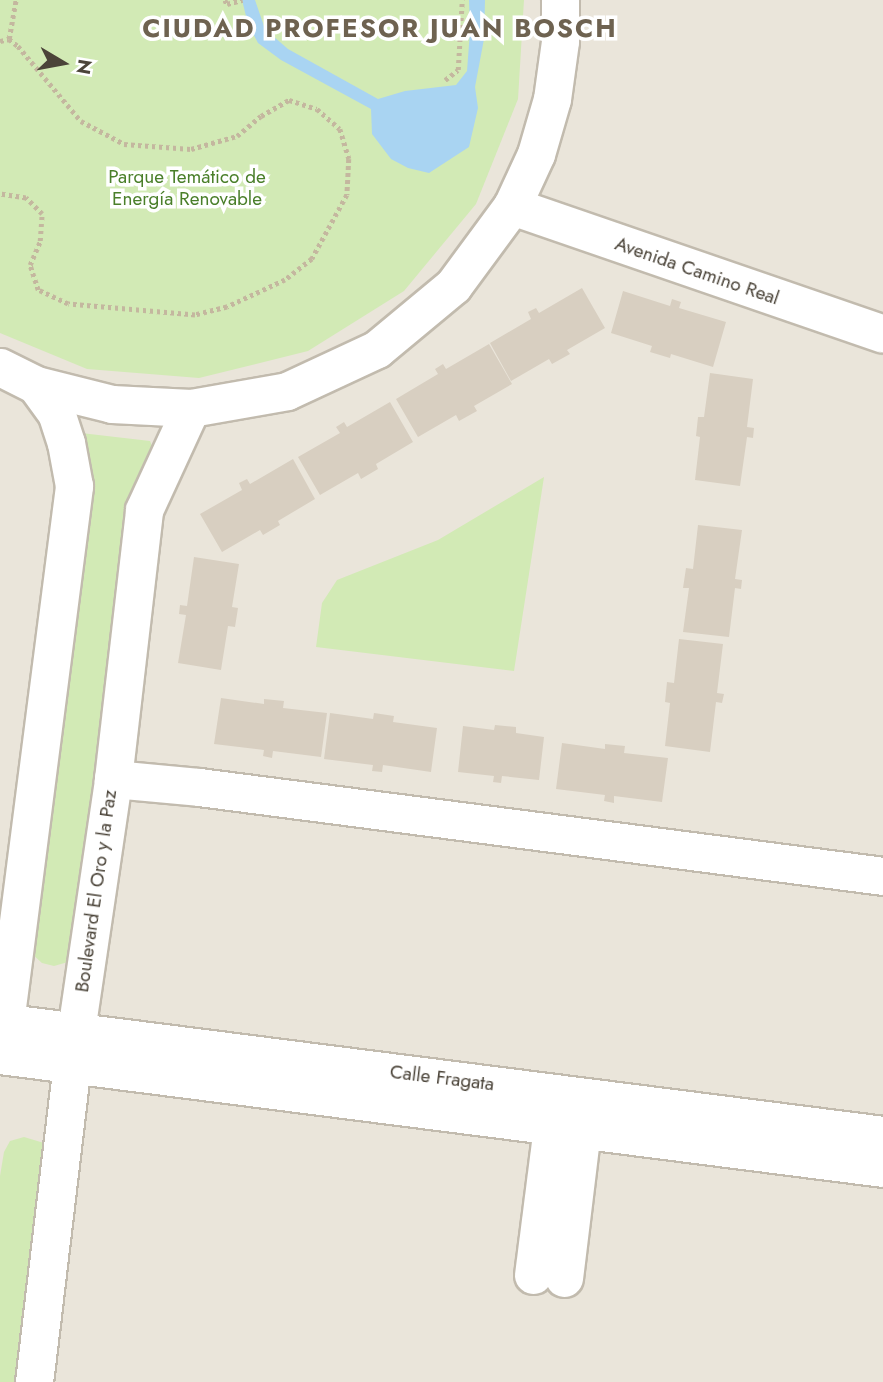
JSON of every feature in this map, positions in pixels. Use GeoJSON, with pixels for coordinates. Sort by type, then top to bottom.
{"type":"FeatureCollection","features":[{"type":"Feature","properties":{"kind":"street"},"geometry":{"type":"LineString","coordinates":[[0,367],[36,385],[112,404],[191,408],[287,391],[377,349],[453,286],[512,206],[536,154],[552,99],[560,41],[560,0]]}},
{"type":"Feature","properties":{"kind":"street","name":"Avenida Camino Real"},"geometry":{"type":"LineString","coordinates":[[512,206],[883,334]]}},
{"type":"Feature","properties":{"kind":"street"},"geometry":{"type":"LineString","coordinates":[[1,1044],[74,486],[66,443],[56,413],[36,385]]}},
{"type":"Feature","properties":{"kind":"street","name":"Boulevard El Oro y la Paz"},"geometry":{"type":"LineString","coordinates":[[34,1382],[74,1047],[113,779],[145,510],[191,408]]}},
{"type":"Feature","properties":{"kind":"street"},"geometry":{"type":"LineString","coordinates":[[113,779],[213,789],[883,876]]}},
{"type":"Feature","properties":{"kind":"street","name":"Calle Fragata"},"geometry":{"type":"LineString","coordinates":[[1,1044],[74,1047],[883,1135]]}},
{"type":"Feature","properties":{"kind":"street","name":"Calle Fragata"},"geometry":{"type":"LineString","coordinates":[[74,1047],[567,1128],[883,1168]]}},
{"type":"Feature","properties":{"kind":"street"},"geometry":{"type":"LineString","coordinates":[[549,1277],[567,1128]]}},
{"type":"Feature","properties":{"kind":"path"},"geometry":{"type":"LineString","coordinates":[[9,39],[16,0]]}},
{"type":"Feature","properties":{"kind":"path"},"geometry":{"type":"LineString","coordinates":[[225,0],[227,4],[242,0]]}},
{"type":"Feature","properties":{"kind":"path"},"geometry":{"type":"LineString","coordinates":[[445,80],[458,70],[461,0]]}},
{"type":"Feature","properties":{"kind":"path"},"geometry":{"type":"LineString","coordinates":[[0,41],[9,39]]}},
{"type":"Feature","properties":{"kind":"path"},"geometry":{"type":"LineString","coordinates":[[0,194],[26,198],[42,214],[40,241],[30,265],[38,290],[68,304],[195,315],[226,307],[285,280],[312,259],[336,221],[347,195],[349,159],[340,129],[317,109],[289,100],[261,116],[237,136],[191,149],[124,144],[81,121],[18,46],[9,39]]}},
{"type":"Feature","properties":{"kind":"shaded area"},"geometry":{"type":"Polygon","coordinates":[[[0,0],[883,0],[883,1382],[0,1382],[0,0]]]}},
{"type":"Feature","properties":{"kind":"green space","name":"Parque Temático de Energía Renovable"},"geometry":{"type":"Polygon","coordinates":[[[0,0],[524,0],[518,99],[476,204],[404,291],[308,351],[199,378],[87,369],[0,333],[0,0]]]}},
{"type":"Feature","properties":{"kind":"green space"},"geometry":{"type":"Polygon","coordinates":[[[81,433],[150,441],[154,451],[135,481],[129,501],[78,947],[68,962],[54,966],[42,963],[32,954],[81,433]]]}},
{"type":"Feature","properties":{"kind":"green space"},"geometry":{"type":"Polygon","coordinates":[[[544,477],[514,671],[316,647],[322,603],[337,580],[438,540],[544,477]]]}},
{"type":"Feature","properties":{"kind":"green space"},"geometry":{"type":"Polygon","coordinates":[[[24,1137],[44,1143],[51,1153],[25,1382],[0,1382],[0,1176],[4,1152],[10,1141],[24,1137]]]}},
{"type":"Feature","properties":{"kind":"water"},"geometry":{"type":"Polygon","coordinates":[[[242,0],[255,0],[265,29],[288,49],[378,99],[405,91],[456,85],[467,71],[469,0],[485,0],[484,39],[475,87],[478,108],[469,147],[429,173],[408,168],[391,159],[372,134],[371,109],[281,60],[258,43],[248,24],[242,0]]]}},
{"type":"Feature","properties":{"kind":"building"},"geometry":{"type":"Polygon","coordinates":[[[582,288],[605,328],[567,350],[570,354],[552,364],[549,359],[511,381],[490,343],[531,319],[528,312],[536,308],[539,313],[582,288]]]}},
{"type":"Feature","properties":{"kind":"building"},"geometry":{"type":"Polygon","coordinates":[[[623,291],[670,306],[672,299],[681,302],[679,308],[726,322],[713,367],[671,354],[670,358],[650,352],[652,346],[611,333],[623,291]]]}},
{"type":"Feature","properties":{"kind":"building"},"geometry":{"type":"Polygon","coordinates":[[[489,344],[512,384],[474,406],[477,411],[459,421],[456,415],[418,437],[396,399],[438,374],[435,369],[443,364],[446,369],[489,344]]]}},
{"type":"Feature","properties":{"kind":"building"},"geometry":{"type":"Polygon","coordinates":[[[710,373],[753,379],[747,427],[754,428],[753,438],[747,437],[740,486],[695,480],[700,437],[696,436],[698,417],[704,417],[710,373]]]}},
{"type":"Feature","properties":{"kind":"building"},"geometry":{"type":"Polygon","coordinates":[[[390,402],[413,442],[376,464],[378,469],[361,479],[358,473],[320,495],[298,457],[340,433],[336,427],[344,422],[347,427],[390,402]]]}},
{"type":"Feature","properties":{"kind":"building"},"geometry":{"type":"Polygon","coordinates":[[[293,459],[315,499],[278,521],[280,525],[263,535],[260,530],[222,552],[200,514],[242,490],[239,483],[247,479],[250,484],[293,459]]]}},
{"type":"Feature","properties":{"kind":"building"},"geometry":{"type":"Polygon","coordinates":[[[698,525],[742,530],[735,579],[742,580],[741,589],[735,588],[729,637],[683,632],[689,588],[683,588],[686,568],[693,569],[698,525]]]}},
{"type":"Feature","properties":{"kind":"building"},"geometry":{"type":"Polygon","coordinates":[[[194,557],[239,564],[232,607],[238,608],[235,627],[228,626],[221,670],[178,663],[186,615],[179,614],[180,605],[187,606],[194,557]]]}},
{"type":"Feature","properties":{"kind":"building"},"geometry":{"type":"Polygon","coordinates":[[[679,639],[723,644],[717,693],[724,694],[722,703],[716,702],[710,752],[665,746],[670,703],[665,702],[667,682],[674,683],[679,639]]]}},
{"type":"Feature","properties":{"kind":"building"},"geometry":{"type":"Polygon","coordinates":[[[221,698],[264,704],[264,699],[284,701],[283,708],[327,713],[321,757],[273,751],[272,758],[263,756],[264,750],[214,744],[221,698]]]}},
{"type":"Feature","properties":{"kind":"building"},"geometry":{"type":"Polygon","coordinates":[[[330,713],[373,719],[374,713],[394,716],[393,722],[437,728],[431,772],[383,765],[382,772],[372,771],[373,765],[324,759],[330,713]]]}},
{"type":"Feature","properties":{"kind":"building"},"geometry":{"type":"Polygon","coordinates":[[[495,725],[516,727],[516,733],[544,737],[539,780],[502,776],[501,783],[493,782],[494,776],[458,772],[463,726],[494,730],[495,725]]]}},
{"type":"Feature","properties":{"kind":"building"},"geometry":{"type":"Polygon","coordinates":[[[562,743],[605,749],[605,744],[625,746],[624,753],[668,758],[662,802],[614,796],[614,803],[604,801],[605,795],[556,789],[562,743]]]}},
{"type":"Feature","properties":{"kind":"district","name":"CIUDAD PROFESOR JUAN BOSCH"},"geometry":{"type":"Point","coordinates":[380,29]}}]}
